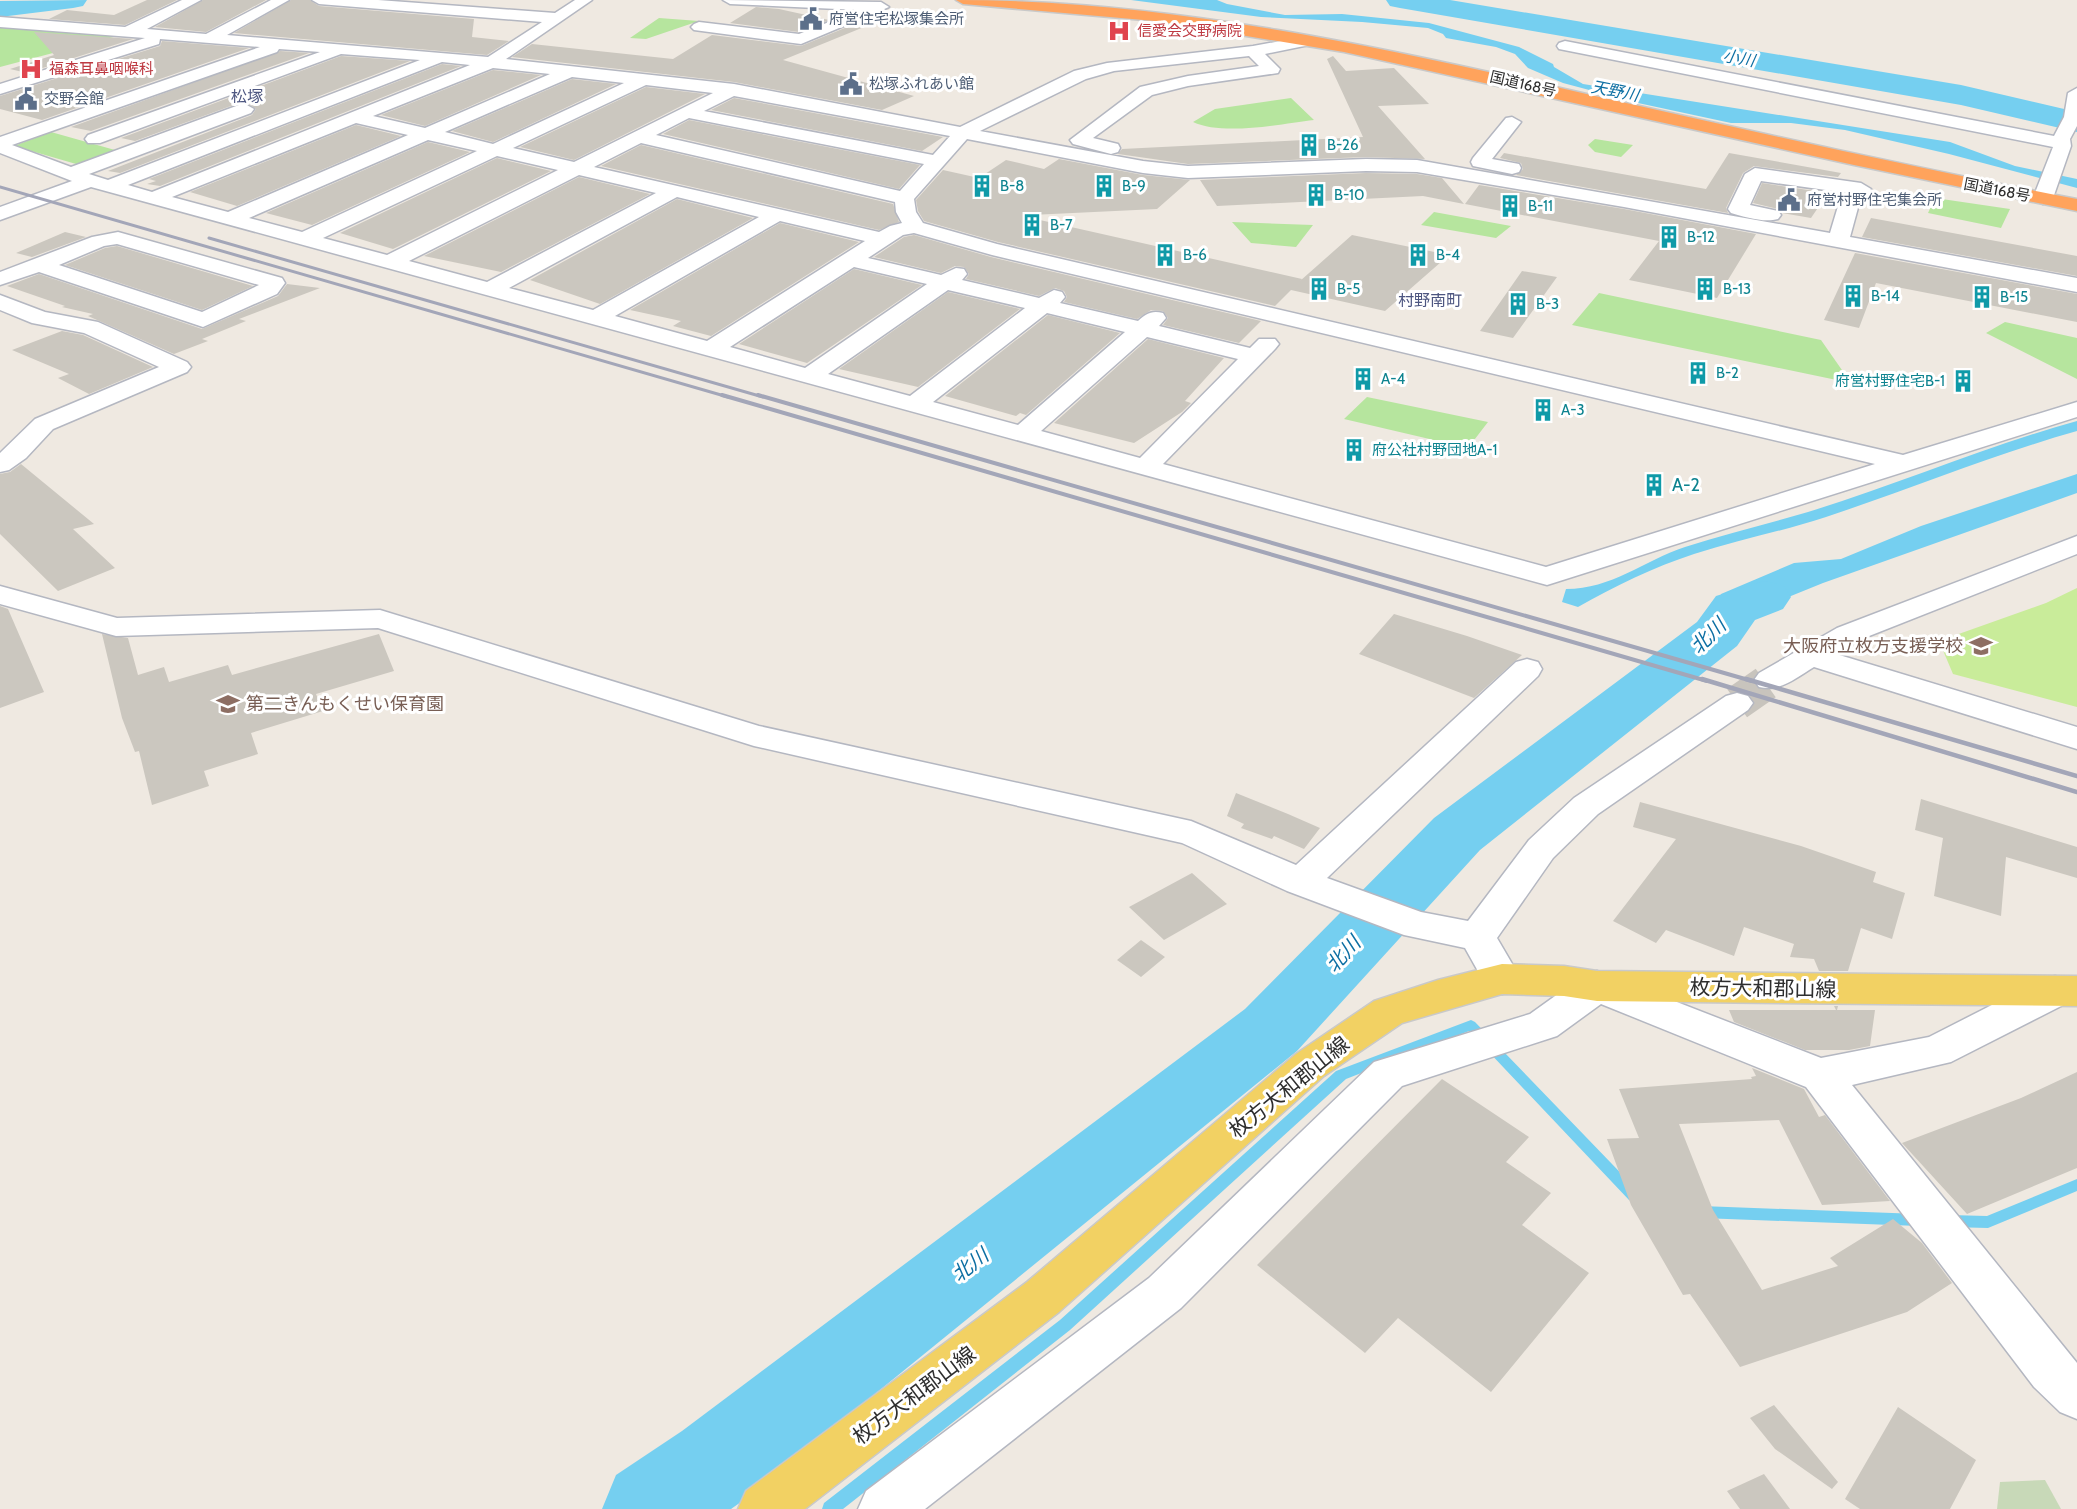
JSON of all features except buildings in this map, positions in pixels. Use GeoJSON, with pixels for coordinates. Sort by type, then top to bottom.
{"type":"FeatureCollection","features":[{"type":"Feature","properties":{"kind":"highway","name":"国道168号"},"geometry":{"type":"LineString","coordinates":[[963,0],[1165,17],[1308,42],[1470,72],[1847,159],[2044,194],[2077,205]]}},
{"type":"Feature","properties":{"kind":"main road","name":"枚方大和郡山線"},"geometry":{"type":"LineString","coordinates":[[764,1509],[1043,1297],[1310,1065],[1388,1012],[1438,994],[1502,979],[1564,981],[1597,986],[2066,991]]}},
{"type":"Feature","properties":{"kind":"street"},"geometry":{"type":"LineString","coordinates":[[126,32],[194,0]]}},
{"type":"Feature","properties":{"kind":"street"},"geometry":{"type":"LineString","coordinates":[[208,39],[282,0]]}},
{"type":"Feature","properties":{"kind":"street"},"geometry":{"type":"LineString","coordinates":[[319,0],[556,18]]}},
{"type":"Feature","properties":{"kind":"street"},"geometry":{"type":"LineString","coordinates":[[396,22],[436,0]]}},
{"type":"Feature","properties":{"kind":"street"},"geometry":{"type":"LineString","coordinates":[[526,49],[556,18],[585,0]]}},
{"type":"Feature","properties":{"kind":"street"},"geometry":{"type":"LineString","coordinates":[[699,27],[801,39],[881,7],[730,0]]}},
{"type":"Feature","properties":{"kind":"street"},"geometry":{"type":"LineString","coordinates":[[526,49],[602,6]]}},
{"type":"Feature","properties":{"kind":"street"},"geometry":{"type":"LineString","coordinates":[[241,21],[276,24]]}},
{"type":"Feature","properties":{"kind":"street"},"geometry":{"type":"LineString","coordinates":[[0,22],[442,57],[732,90],[1143,167],[1188,172],[1366,165],[1474,168]]}},
{"type":"Feature","properties":{"kind":"street"},"geometry":{"type":"LineString","coordinates":[[0,89],[167,36]]}},
{"type":"Feature","properties":{"kind":"street"},"geometry":{"type":"LineString","coordinates":[[94,140],[345,49],[371,36]]}},
{"type":"Feature","properties":{"kind":"street"},"geometry":{"type":"LineString","coordinates":[[915,227],[906,212],[904,198],[935,161],[964,132],[1080,75],[1113,66],[1253,51],[1308,42]]}},
{"type":"Feature","properties":{"kind":"street"},"geometry":{"type":"LineString","coordinates":[[0,145],[281,45]]}},
{"type":"Feature","properties":{"kind":"street"},"geometry":{"type":"LineString","coordinates":[[153,198],[490,63],[502,46],[752,80],[390,262]]}},
{"type":"Feature","properties":{"kind":"street"},"geometry":{"type":"LineString","coordinates":[[1565,46],[2062,144]]}},
{"type":"Feature","properties":{"kind":"street"},"geometry":{"type":"LineString","coordinates":[[1253,51],[1272,69],[1188,81],[1146,91],[1079,140],[1196,161],[1435,156],[1474,168],[1840,234],[2077,285]]}},
{"type":"Feature","properties":{"kind":"street"},"geometry":{"type":"LineString","coordinates":[[352,70],[396,54]]}},
{"type":"Feature","properties":{"kind":"street"},"geometry":{"type":"LineString","coordinates":[[0,214],[91,180],[279,120],[442,57]]}},
{"type":"Feature","properties":{"kind":"street"},"geometry":{"type":"LineString","coordinates":[[230,219],[570,72]]}},
{"type":"Feature","properties":{"kind":"street"},"geometry":{"type":"LineString","coordinates":[[304,239],[644,80]]}},
{"type":"Feature","properties":{"kind":"street"},"geometry":{"type":"LineString","coordinates":[[2044,194],[2062,144],[2061,139],[2073,117],[2077,93]]}},
{"type":"Feature","properties":{"kind":"street"},"geometry":{"type":"LineString","coordinates":[[140,96],[220,119]]}},
{"type":"Feature","properties":{"kind":"street"},"geometry":{"type":"LineString","coordinates":[[91,180],[136,150],[263,103]]}},
{"type":"Feature","properties":{"kind":"street"},"geometry":{"type":"LineString","coordinates":[[240,111],[323,130]]}},
{"type":"Feature","properties":{"kind":"street"},"geometry":{"type":"LineString","coordinates":[[688,112],[935,161]]}},
{"type":"Feature","properties":{"kind":"street"},"geometry":{"type":"LineString","coordinates":[[354,117],[882,239]]}},
{"type":"Feature","properties":{"kind":"street"},"geometry":{"type":"LineString","coordinates":[[1474,168],[1512,122]]}},
{"type":"Feature","properties":{"kind":"street"},"geometry":{"type":"LineString","coordinates":[[47,128],[136,150]]}},
{"type":"Feature","properties":{"kind":"street"},"geometry":{"type":"LineString","coordinates":[[639,137],[904,198]]}},
{"type":"Feature","properties":{"kind":"street"},"geometry":{"type":"LineString","coordinates":[[0,145],[91,180],[153,198],[1547,576],[2077,409]]}},
{"type":"Feature","properties":{"kind":"street"},"geometry":{"type":"LineString","coordinates":[[1733,215],[1755,174],[1861,189],[1849,203],[1840,234]]}},
{"type":"Feature","properties":{"kind":"street"},"geometry":{"type":"LineString","coordinates":[[490,289],[674,191]]}},
{"type":"Feature","properties":{"kind":"street"},"geometry":{"type":"LineString","coordinates":[[596,318],[777,215]]}},
{"type":"Feature","properties":{"kind":"street"},"geometry":{"type":"LineString","coordinates":[[711,349],[897,230],[915,227],[941,236],[1088,272],[1904,463]]}},
{"type":"Feature","properties":{"kind":"street"},"geometry":{"type":"LineString","coordinates":[[0,279],[99,241],[118,238],[274,283],[269,289],[203,320],[39,265]]}},
{"type":"Feature","properties":{"kind":"street"},"geometry":{"type":"LineString","coordinates":[[809,376],[992,249]]}},
{"type":"Feature","properties":{"kind":"street"},"geometry":{"type":"LineString","coordinates":[[850,260],[1254,356]]}},
{"type":"Feature","properties":{"kind":"street"},"geometry":{"type":"LineString","coordinates":[[915,404],[1088,272]]}},
{"type":"Feature","properties":{"kind":"street"},"geometry":{"type":"LineString","coordinates":[[1023,434],[1182,294]]}},
{"type":"Feature","properties":{"kind":"street"},"geometry":{"type":"LineString","coordinates":[[0,302],[40,318],[90,327],[178,367],[44,424],[17,453],[0,464]]}},
{"type":"Feature","properties":{"kind":"street"},"geometry":{"type":"LineString","coordinates":[[1144,466],[1291,319]]}},
{"type":"Feature","properties":{"kind":"street"},"geometry":{"type":"LineString","coordinates":[[1770,680],[1848,634],[2077,544]]}},
{"type":"Feature","properties":{"kind":"street"},"geometry":{"type":"LineString","coordinates":[[0,596],[116,627],[380,619],[754,735],[1191,832],[1306,883],[1417,925],[1477,937],[1502,979]]}},
{"type":"Feature","properties":{"kind":"street"},"geometry":{"type":"LineString","coordinates":[[1811,656],[2077,738]]}},
{"type":"Feature","properties":{"kind":"street"},"geometry":{"type":"LineString","coordinates":[[1306,883],[1527,669]]}},
{"type":"Feature","properties":{"kind":"street"},"geometry":{"type":"LineString","coordinates":[[1477,937],[1542,849],[1586,806],[1737,703]]}},
{"type":"Feature","properties":{"kind":"street"},"geometry":{"type":"LineString","coordinates":[[884,1509],[1165,1293],[1388,1074],[1543,1026],[1597,986],[1820,1075],[2051,1371],[2077,1396]]}},
{"type":"Feature","properties":{"kind":"street"},"geometry":{"type":"LineString","coordinates":[[1820,1075],[1938,1051],[2066,991]]}},
{"type":"Feature","properties":{"kind":"green space"},"geometry":{"type":"Polygon","coordinates":[[[659,18],[699,21],[646,39],[630,38],[659,18]]]}},
{"type":"Feature","properties":{"kind":"green space"},"geometry":{"type":"Polygon","coordinates":[[[0,24],[121,35],[0,67],[0,24]]]}},
{"type":"Feature","properties":{"kind":"green space"},"geometry":{"type":"Polygon","coordinates":[[[1291,98],[1314,120],[1236,129],[1205,126],[1193,122],[1215,109],[1291,98]]]}},
{"type":"Feature","properties":{"kind":"green space"},"geometry":{"type":"Polygon","coordinates":[[[51,132],[122,152],[83,166],[14,146],[51,132]]]}},
{"type":"Feature","properties":{"kind":"green space"},"geometry":{"type":"Polygon","coordinates":[[[1595,139],[1633,145],[1621,157],[1595,152],[1588,145],[1595,139]]]}},
{"type":"Feature","properties":{"kind":"green space"},"geometry":{"type":"Polygon","coordinates":[[[1935,198],[2010,209],[2001,228],[1928,213],[1935,198]]]}},
{"type":"Feature","properties":{"kind":"green space"},"geometry":{"type":"Polygon","coordinates":[[[1434,212],[1511,226],[1496,238],[1421,225],[1434,212]]]}},
{"type":"Feature","properties":{"kind":"green space"},"geometry":{"type":"Polygon","coordinates":[[[1232,222],[1313,225],[1296,247],[1251,243],[1232,222]]]}},
{"type":"Feature","properties":{"kind":"green space"},"geometry":{"type":"Polygon","coordinates":[[[1599,293],[1821,340],[1851,383],[1572,325],[1599,293]]]}},
{"type":"Feature","properties":{"kind":"green space"},"geometry":{"type":"Polygon","coordinates":[[[2005,322],[2077,338],[2077,379],[1986,333],[2005,322]]]}},
{"type":"Feature","properties":{"kind":"green space"},"geometry":{"type":"Polygon","coordinates":[[[1367,397],[1488,422],[1468,448],[1344,419],[1367,397]]]}},
{"type":"Feature","properties":{"kind":"green space"},"geometry":{"type":"Polygon","coordinates":[[[2077,588],[2077,707],[1953,674],[1939,641],[2046,603],[2077,588]]]}},
{"type":"Feature","properties":{"kind":"green space"},"geometry":{"type":"Polygon","coordinates":[[[2045,1480],[2061,1509],[1997,1509],[2000,1482],[2045,1480]]]}},
{"type":"Feature","properties":{"kind":"water","name":"天野川"},"geometry":{"type":"Polygon","coordinates":[[[1131,0],[1217,0],[1285,15],[1342,14],[1429,23],[1519,47],[1553,64],[1554,67],[1583,84],[1950,142],[2015,166],[2077,179],[2077,188],[1949,154],[1845,130],[1791,123],[1731,123],[1638,103],[1563,83],[1528,68],[1515,54],[1496,47],[1446,38],[1443,34],[1428,28],[1261,17],[1131,0]]]}},
{"type":"Feature","properties":{"kind":"water"},"geometry":{"type":"Polygon","coordinates":[[[2077,421],[2077,431],[1826,517],[1679,559],[1635,577],[1578,607],[1562,602],[1566,589],[1583,588],[1613,579],[1685,547],[1808,512],[2009,442],[2077,421]]]}},
{"type":"Feature","properties":{"kind":"water"},"geometry":{"type":"Polygon","coordinates":[[[2077,474],[2077,493],[1823,583],[1749,613],[1734,631],[1707,651],[1688,642],[1715,623],[1721,594],[1794,563],[1841,559],[1921,526],[2077,474]]]}},
{"type":"Feature","properties":{"kind":"waterway"},"geometry":{"type":"LineString","coordinates":[[0,9],[73,0]]}},
{"type":"Feature","properties":{"kind":"waterway","name":"小川"},"geometry":{"type":"LineString","coordinates":[[1400,0],[1961,95],[2077,122]]}},
{"type":"Feature","properties":{"kind":"waterway","name":"北川"},"geometry":{"type":"LineString","coordinates":[[650,1509],[715,1464],[1271,1030],[1457,834],[1717,634],[1735,608],[1764,597]]}},
{"type":"Feature","properties":{"kind":"waterway"},"geometry":{"type":"LineString","coordinates":[[830,1509],[1065,1325],[1341,1075],[1471,1025],[1634,1196]]}},
{"type":"Feature","properties":{"kind":"waterway"},"geometry":{"type":"LineString","coordinates":[[1949,1221],[1988,1222],[2077,1185]]}},
{"type":"Feature","properties":{"kind":"waterway"},"geometry":{"type":"LineString","coordinates":[[1701,1212],[1919,1220]]}},
{"type":"Feature","properties":{"kind":"tunnel"},"geometry":{"type":"LineString","coordinates":[[1737,703],[1770,680]]}},
{"type":"Feature","properties":{"kind":"railway"},"geometry":{"type":"LineString","coordinates":[[0,187],[728,397]]}},
{"type":"Feature","properties":{"kind":"railway"},"geometry":{"type":"LineString","coordinates":[[209,238],[763,397]]}},
{"type":"Feature","properties":{"kind":"railway"},"geometry":{"type":"LineString","coordinates":[[722,395],[1707,681]]}},
{"type":"Feature","properties":{"kind":"railway"},"geometry":{"type":"LineString","coordinates":[[758,395],[1752,681]]}},
{"type":"Feature","properties":{"kind":"railway"},"geometry":{"type":"LineString","coordinates":[[1702,679],[2077,792]]}},
{"type":"Feature","properties":{"kind":"railway"},"geometry":{"type":"LineString","coordinates":[[1746,679],[2077,776]]}},
{"type":"Feature","properties":{"kind":"place","name":"府営住宅松塚集会所"},"geometry":{"type":"Point","coordinates":[811,19]}},
{"type":"Feature","properties":{"kind":"place","name":"信愛会交野病院"},"geometry":{"type":"Point","coordinates":[1119,31]}},
{"type":"Feature","properties":{"kind":"place","name":"福森耳鼻咽喉科"},"geometry":{"type":"Point","coordinates":[31,69]}},
{"type":"Feature","properties":{"kind":"place","name":"松塚ふれあい館"},"geometry":{"type":"Point","coordinates":[851,84]}},
{"type":"Feature","properties":{"kind":"place","name":"交野会館"},"geometry":{"type":"Point","coordinates":[26,99]}},
{"type":"Feature","properties":{"kind":"place","name":"B-26"},"geometry":{"type":"Point","coordinates":[1309,145]}},
{"type":"Feature","properties":{"kind":"place","name":"B-8"},"geometry":{"type":"Point","coordinates":[982,186]}},
{"type":"Feature","properties":{"kind":"place","name":"B-9"},"geometry":{"type":"Point","coordinates":[1104,186]}},
{"type":"Feature","properties":{"kind":"place","name":"B-10"},"geometry":{"type":"Point","coordinates":[1316,195]}},
{"type":"Feature","properties":{"kind":"place","name":"府営村野住宅集会所"},"geometry":{"type":"Point","coordinates":[1789,200]}},
{"type":"Feature","properties":{"kind":"place","name":"B-11"},"geometry":{"type":"Point","coordinates":[1510,206]}},
{"type":"Feature","properties":{"kind":"place","name":"B-7"},"geometry":{"type":"Point","coordinates":[1032,225]}},
{"type":"Feature","properties":{"kind":"place","name":"B-12"},"geometry":{"type":"Point","coordinates":[1669,237]}},
{"type":"Feature","properties":{"kind":"place","name":"B-6"},"geometry":{"type":"Point","coordinates":[1165,255]}},
{"type":"Feature","properties":{"kind":"place","name":"B-4"},"geometry":{"type":"Point","coordinates":[1418,255]}},
{"type":"Feature","properties":{"kind":"place","name":"B-5"},"geometry":{"type":"Point","coordinates":[1319,289]}},
{"type":"Feature","properties":{"kind":"place","name":"B-13"},"geometry":{"type":"Point","coordinates":[1705,289]}},
{"type":"Feature","properties":{"kind":"place","name":"B-14"},"geometry":{"type":"Point","coordinates":[1853,296]}},
{"type":"Feature","properties":{"kind":"place","name":"B-15"},"geometry":{"type":"Point","coordinates":[1982,297]}},
{"type":"Feature","properties":{"kind":"place","name":"B-3"},"geometry":{"type":"Point","coordinates":[1518,304]}},
{"type":"Feature","properties":{"kind":"place","name":"B-2"},"geometry":{"type":"Point","coordinates":[1698,373]}},
{"type":"Feature","properties":{"kind":"place","name":"A-4"},"geometry":{"type":"Point","coordinates":[1363,379]}},
{"type":"Feature","properties":{"kind":"place","name":"府営村野住宅B-1"},"geometry":{"type":"Point","coordinates":[1963,381]}},
{"type":"Feature","properties":{"kind":"place","name":"A-3"},"geometry":{"type":"Point","coordinates":[1543,410]}},
{"type":"Feature","properties":{"kind":"place","name":"府公社村野団地A-1"},"geometry":{"type":"Point","coordinates":[1354,450]}},
{"type":"Feature","properties":{"kind":"place","name":"A-2"},"geometry":{"type":"Point","coordinates":[1654,485]}},
{"type":"Feature","properties":{"kind":"place","name":"大阪府立枚方支援学校"},"geometry":{"type":"Point","coordinates":[1981,646]}},
{"type":"Feature","properties":{"kind":"place","name":"第二きんもくせい保育園"},"geometry":{"type":"Point","coordinates":[228,704]}},
{"type":"Feature","properties":{"kind":"district","name":"松塚"},"geometry":{"type":"Point","coordinates":[247,96]}},
{"type":"Feature","properties":{"kind":"district","name":"村野南町"},"geometry":{"type":"Point","coordinates":[1430,300]}}]}
